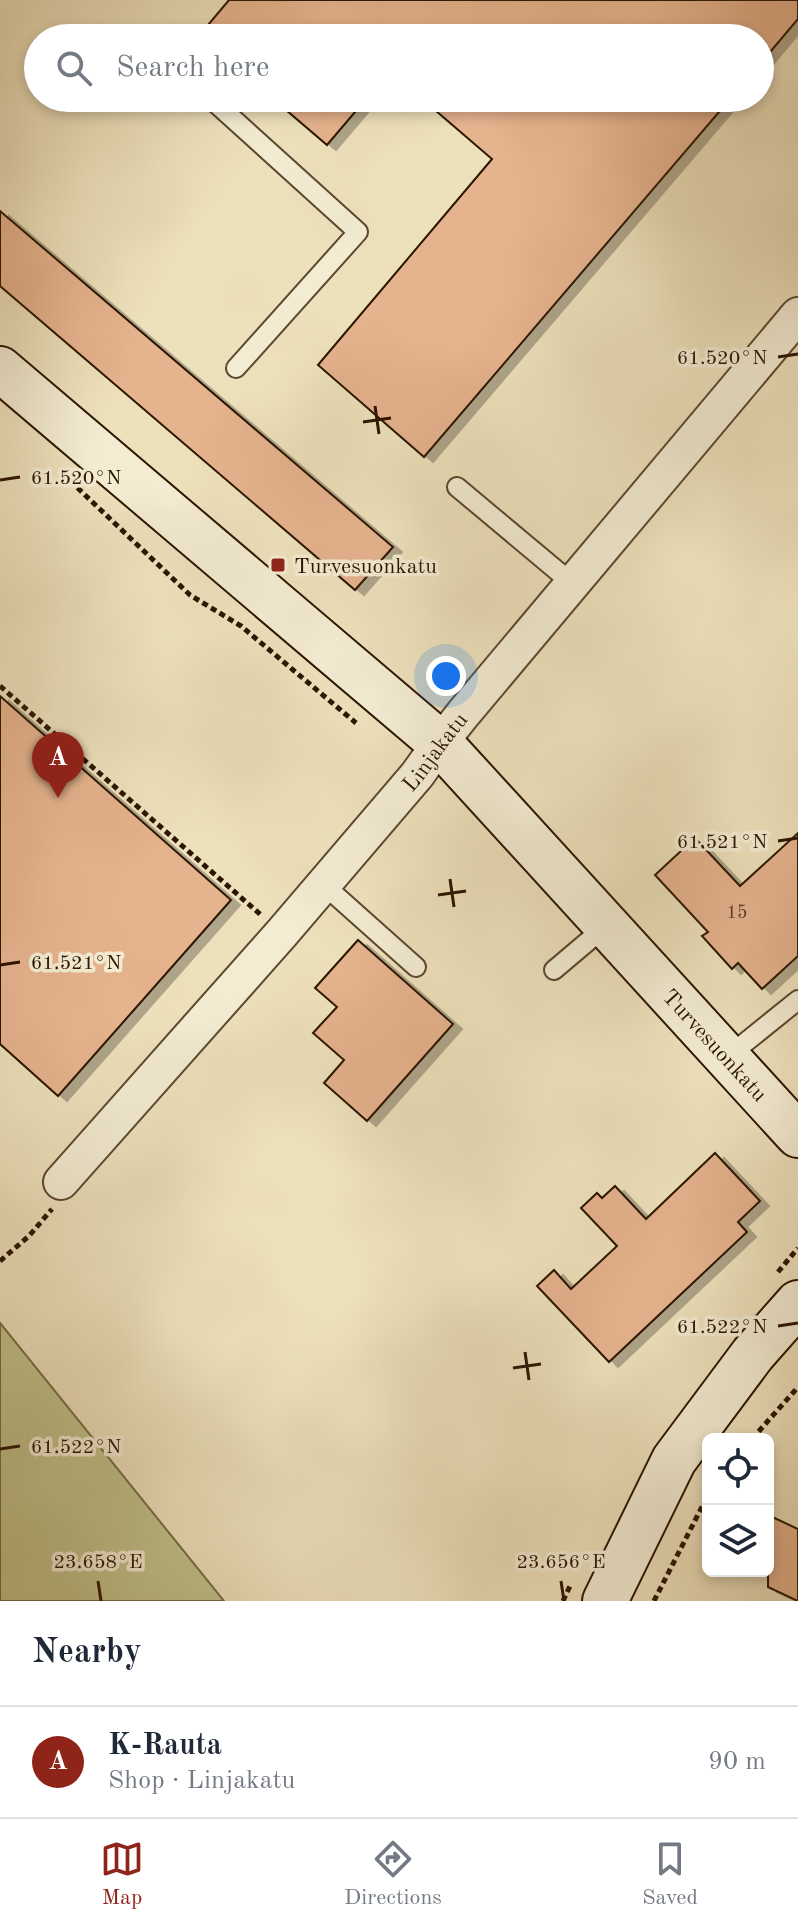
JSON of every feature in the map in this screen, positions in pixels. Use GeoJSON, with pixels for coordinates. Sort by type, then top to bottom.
{"type":"FeatureCollection","features":[{"type":"Feature","properties":{"kind":"main road","name":"Turvesuonkatu"},"geometry":{"type":"LineString","coordinates":[[0,369],[440,743],[798,1135]]}},
{"type":"Feature","properties":{"kind":"main road"},"geometry":{"type":"LineString","coordinates":[[605,1601],[674,1460],[753,1354],[798,1303]]}},
{"type":"Feature","properties":{"kind":"street","name":"Linjakatu"},"geometry":{"type":"LineString","coordinates":[[61,1182],[282,933],[417,775],[440,743],[798,315]]}},
{"type":"Feature","properties":{"kind":"lane"},"geometry":{"type":"LineString","coordinates":[[225,112],[358,232],[236,368]]}},
{"type":"Feature","properties":{"kind":"lane"},"geometry":{"type":"LineString","coordinates":[[457,487],[573,584]]}},
{"type":"Feature","properties":{"kind":"lane"},"geometry":{"type":"LineString","coordinates":[[323,884],[416,967]]}},
{"type":"Feature","properties":{"kind":"lane"},"geometry":{"type":"LineString","coordinates":[[554,970],[606,926]]}},
{"type":"Feature","properties":{"kind":"lane"},"geometry":{"type":"LineString","coordinates":[[726,1058],[798,1000]]}},
{"type":"Feature","properties":{"kind":"path"},"geometry":{"type":"LineString","coordinates":[[0,686],[282,933]]}},
{"type":"Feature","properties":{"kind":"path"},"geometry":{"type":"LineString","coordinates":[[0,1261],[51,1212],[61,1182]]}},
{"type":"Feature","properties":{"kind":"path"},"geometry":{"type":"LineString","coordinates":[[757,1433],[798,1387]]}},
{"type":"Feature","properties":{"kind":"path"},"geometry":{"type":"LineString","coordinates":[[654,1601],[703,1505]]}},
{"type":"Feature","properties":{"kind":"green space"},"geometry":{"type":"Polygon","coordinates":[[[0,1323],[224,1601],[0,1601],[0,1323]]]}},
{"type":"Feature","properties":{"kind":"building"},"geometry":{"type":"Polygon","coordinates":[[[229,0],[798,0],[798,19],[774,47],[774,24],[209,24],[229,0]]]}},
{"type":"Feature","properties":{"kind":"building"},"geometry":{"type":"Polygon","coordinates":[[[288,112],[355,112],[327,145],[288,112]]]}},
{"type":"Feature","properties":{"kind":"building"},"geometry":{"type":"Polygon","coordinates":[[[437,112],[719,112],[424,457],[318,365],[492,159],[437,112]]]}},
{"type":"Feature","properties":{"kind":"building"},"geometry":{"type":"Polygon","coordinates":[[[0,211],[393,547],[355,590],[0,286],[0,211]]]}},
{"type":"Feature","properties":{"kind":"building"},"geometry":{"type":"Polygon","coordinates":[[[0,696],[231,900],[58,1096],[0,1044],[0,696]]]}},
{"type":"Feature","properties":{"kind":"building"},"geometry":{"type":"Polygon","coordinates":[[[798,833],[798,956],[762,989],[738,963],[732,969],[702,936],[708,932],[655,875],[695,838],[740,886],[798,833]]]}},
{"type":"Feature","properties":{"kind":"building"},"geometry":{"type":"Polygon","coordinates":[[[358,940],[453,1024],[367,1121],[324,1083],[344,1060],[313,1033],[337,1007],[315,988],[358,940]]]}},
{"type":"Feature","properties":{"kind":"building"},"geometry":{"type":"Polygon","coordinates":[[[715,1153],[760,1201],[738,1222],[747,1232],[609,1362],[537,1286],[554,1270],[571,1289],[617,1246],[581,1208],[597,1193],[602,1198],[615,1186],[646,1219],[715,1153]]]}},
{"type":"Feature","properties":{"kind":"building"},"geometry":{"type":"Polygon","coordinates":[[[774,1518],[798,1529],[798,1601],[768,1587],[768,1577],[774,1577],[774,1518]]]}},
{"type":"Feature","properties":{"kind":"place","name":"Turvesuonkatu"},"geometry":{"type":"Point","coordinates":[278,565]}},
{"type":"Feature","properties":{"kind":"place","name":"K-Rauta"},"geometry":{"type":"Point","coordinates":[58,798]}}]}
